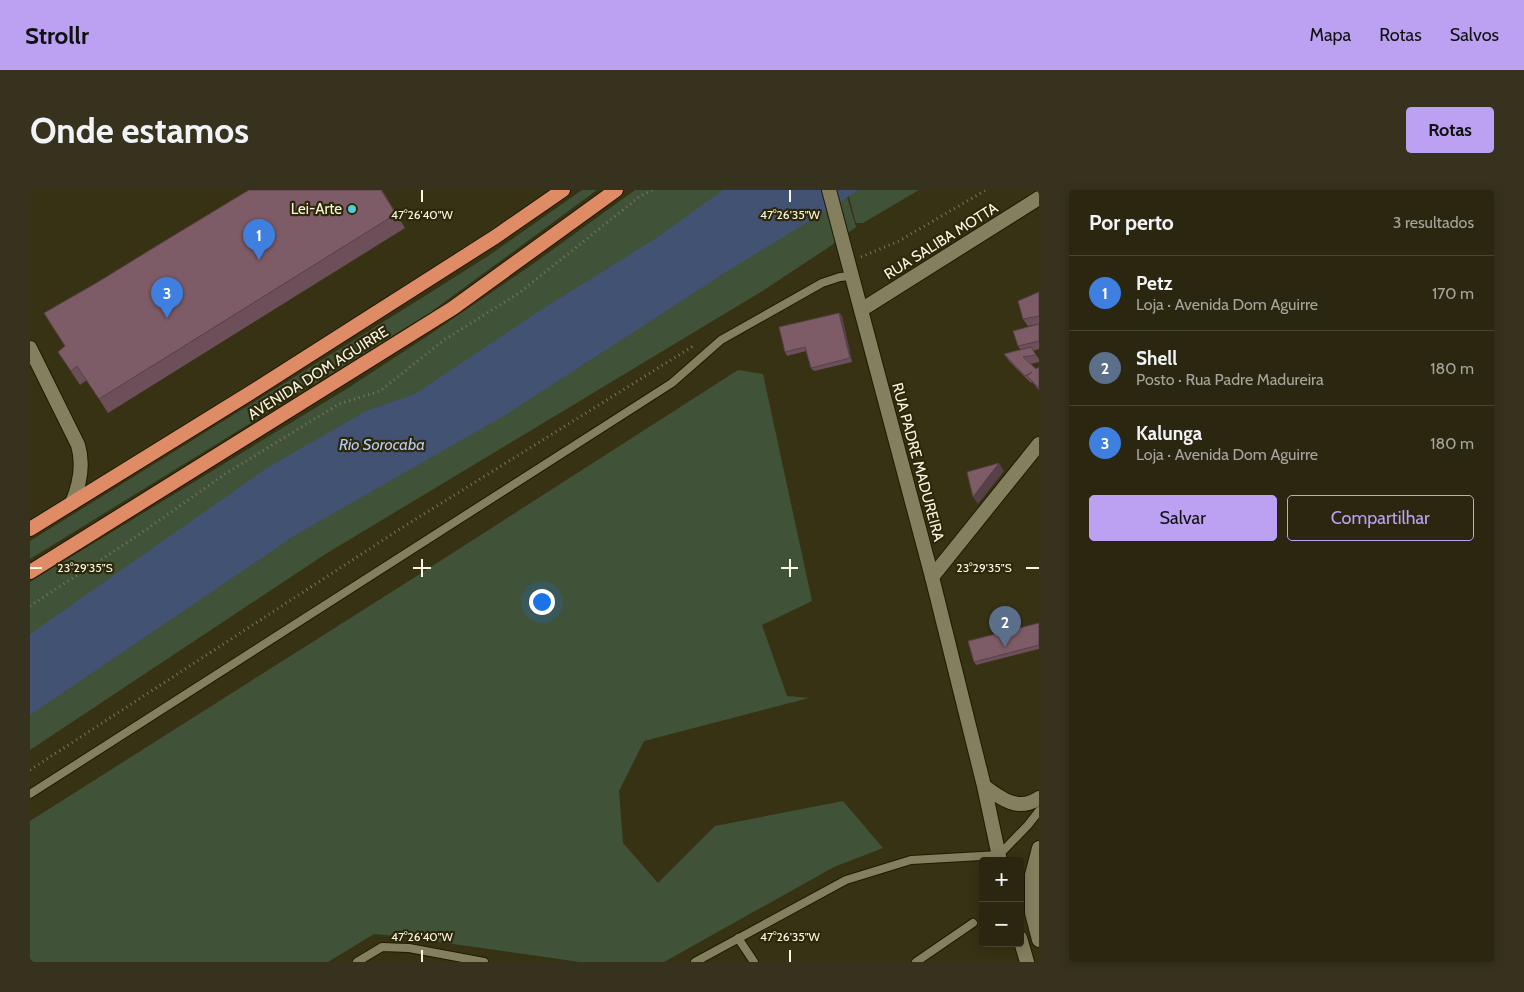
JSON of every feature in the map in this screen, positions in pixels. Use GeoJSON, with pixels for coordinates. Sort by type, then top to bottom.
{"type":"FeatureCollection","features":[{"type":"Feature","properties":{"kind":"highway","name":"AVENIDA DOM AGUIRRE"},"geometry":{"type":"LineString","coordinates":[[30,529],[495,238],[563,190]]}},
{"type":"Feature","properties":{"kind":"highway","name":"AVENIDA DOM AGUIRRE"},"geometry":{"type":"LineString","coordinates":[[30,572],[453,308],[616,190]]}},
{"type":"Feature","properties":{"kind":"main road","name":"RUA PADRE MADUREIRA"},"geometry":{"type":"LineString","coordinates":[[829,190],[932,577],[1000,857]]}},
{"type":"Feature","properties":{"kind":"main road","name":"RUA SALIBA MOTTA"},"geometry":{"type":"LineString","coordinates":[[861,310],[1039,198]]}},
{"type":"Feature","properties":{"kind":"main road"},"geometry":{"type":"LineString","coordinates":[[30,348],[78,445],[81,458],[81,473],[72,503]]}},
{"type":"Feature","properties":{"kind":"main road"},"geometry":{"type":"LineString","coordinates":[[932,577],[1039,444]]}},
{"type":"Feature","properties":{"kind":"main road"},"geometry":{"type":"LineString","coordinates":[[984,786],[997,796],[1019,805],[1027,805],[1039,798]]}},
{"type":"Feature","properties":{"kind":"main road"},"geometry":{"type":"LineString","coordinates":[[1039,848],[1032,875],[1032,913],[1039,940]]}},
{"type":"Feature","properties":{"kind":"main road"},"geometry":{"type":"LineString","coordinates":[[1023,947],[1027,962]]}},
{"type":"Feature","properties":{"kind":"lane"},"geometry":{"type":"LineString","coordinates":[[30,794],[672,383],[721,340],[822,283],[850,270]]}},
{"type":"Feature","properties":{"kind":"lane"},"geometry":{"type":"LineString","coordinates":[[1001,857],[1039,811]]}},
{"type":"Feature","properties":{"kind":"lane"},"geometry":{"type":"LineString","coordinates":[[695,962],[846,880],[911,860],[979,858]]}},
{"type":"Feature","properties":{"kind":"lane"},"geometry":{"type":"LineString","coordinates":[[916,962],[973,923]]}},
{"type":"Feature","properties":{"kind":"lane"},"geometry":{"type":"LineString","coordinates":[[738,938],[754,962]]}},
{"type":"Feature","properties":{"kind":"lane"},"geometry":{"type":"LineString","coordinates":[[357,962],[382,947],[409,948],[484,962]]}},
{"type":"Feature","properties":{"kind":"path"},"geometry":{"type":"LineString","coordinates":[[30,606],[138,536],[225,474],[339,404],[380,391],[444,340],[519,294],[639,197],[652,190]]}},
{"type":"Feature","properties":{"kind":"path"},"geometry":{"type":"LineString","coordinates":[[850,270],[986,190]]}},
{"type":"Feature","properties":{"kind":"path"},"geometry":{"type":"LineString","coordinates":[[30,770],[400,529],[703,340]]}},
{"type":"Feature","properties":{"kind":"green space"},"geometry":{"type":"Polygon","coordinates":[[[582,190],[597,190],[431,312],[30,559],[30,541],[488,256],[582,190]]]}},
{"type":"Feature","properties":{"kind":"green space"},"geometry":{"type":"Polygon","coordinates":[[[635,190],[845,190],[856,227],[764,290],[324,555],[30,750],[30,582],[348,388],[530,266],[635,190]]]}},
{"type":"Feature","properties":{"kind":"green space"},"geometry":{"type":"Polygon","coordinates":[[[847,190],[919,190],[863,223],[856,223],[847,190]]]}},
{"type":"Feature","properties":{"kind":"green space"},"geometry":{"type":"Polygon","coordinates":[[[738,370],[763,374],[812,601],[762,625],[787,696],[809,698],[644,741],[619,791],[623,843],[658,883],[715,826],[843,801],[883,848],[834,867],[664,962],[580,962],[374,934],[328,962],[30,962],[30,821],[738,370]]]}},
{"type":"Feature","properties":{"kind":"water","name":"Rio Sorocaba"},"geometry":{"type":"Polygon","coordinates":[[[723,190],[859,190],[723,274],[507,414],[297,534],[30,715],[30,634],[267,468],[366,411],[415,394],[539,311],[658,237],[723,190]]]}},
{"type":"Feature","properties":{"kind":"building"},"geometry":{"type":"Polygon","coordinates":[[[249,190],[381,190],[396,214],[99,399],[77,366],[71,371],[58,352],[65,346],[44,313],[249,190]]]}},
{"type":"Feature","properties":{"kind":"building"},"geometry":{"type":"Polygon","coordinates":[[[1039,292],[1039,316],[1023,319],[1018,301],[1039,292]]]}},
{"type":"Feature","properties":{"kind":"building"},"geometry":{"type":"Polygon","coordinates":[[[839,313],[850,358],[811,368],[805,347],[785,352],[779,327],[839,313]]]}},
{"type":"Feature","properties":{"kind":"building"},"geometry":{"type":"Polygon","coordinates":[[[1039,324],[1039,341],[1018,346],[1013,331],[1039,324]]]}},
{"type":"Feature","properties":{"kind":"building"},"geometry":{"type":"Polygon","coordinates":[[[1031,347],[1036,355],[1023,357],[1036,369],[1039,367],[1039,388],[1027,376],[1032,372],[1025,376],[1004,354],[1031,347]]]}},
{"type":"Feature","properties":{"kind":"building"},"geometry":{"type":"Polygon","coordinates":[[[999,463],[973,497],[967,472],[999,463]]]}},
{"type":"Feature","properties":{"kind":"building"},"geometry":{"type":"Polygon","coordinates":[[[1039,623],[1039,645],[974,662],[968,641],[1039,623]]]}},
{"type":"Feature","properties":{"kind":"place","name":"Lei-Arte"},"geometry":{"type":"Point","coordinates":[352,209]}},
{"type":"Feature","properties":{"kind":"place","name":"Petz"},"geometry":{"type":"Point","coordinates":[259,260]}},
{"type":"Feature","properties":{"kind":"place","name":"Kalunga"},"geometry":{"type":"Point","coordinates":[167,318]}},
{"type":"Feature","properties":{"kind":"place","name":"Shell"},"geometry":{"type":"Point","coordinates":[1005,647]}}]}
